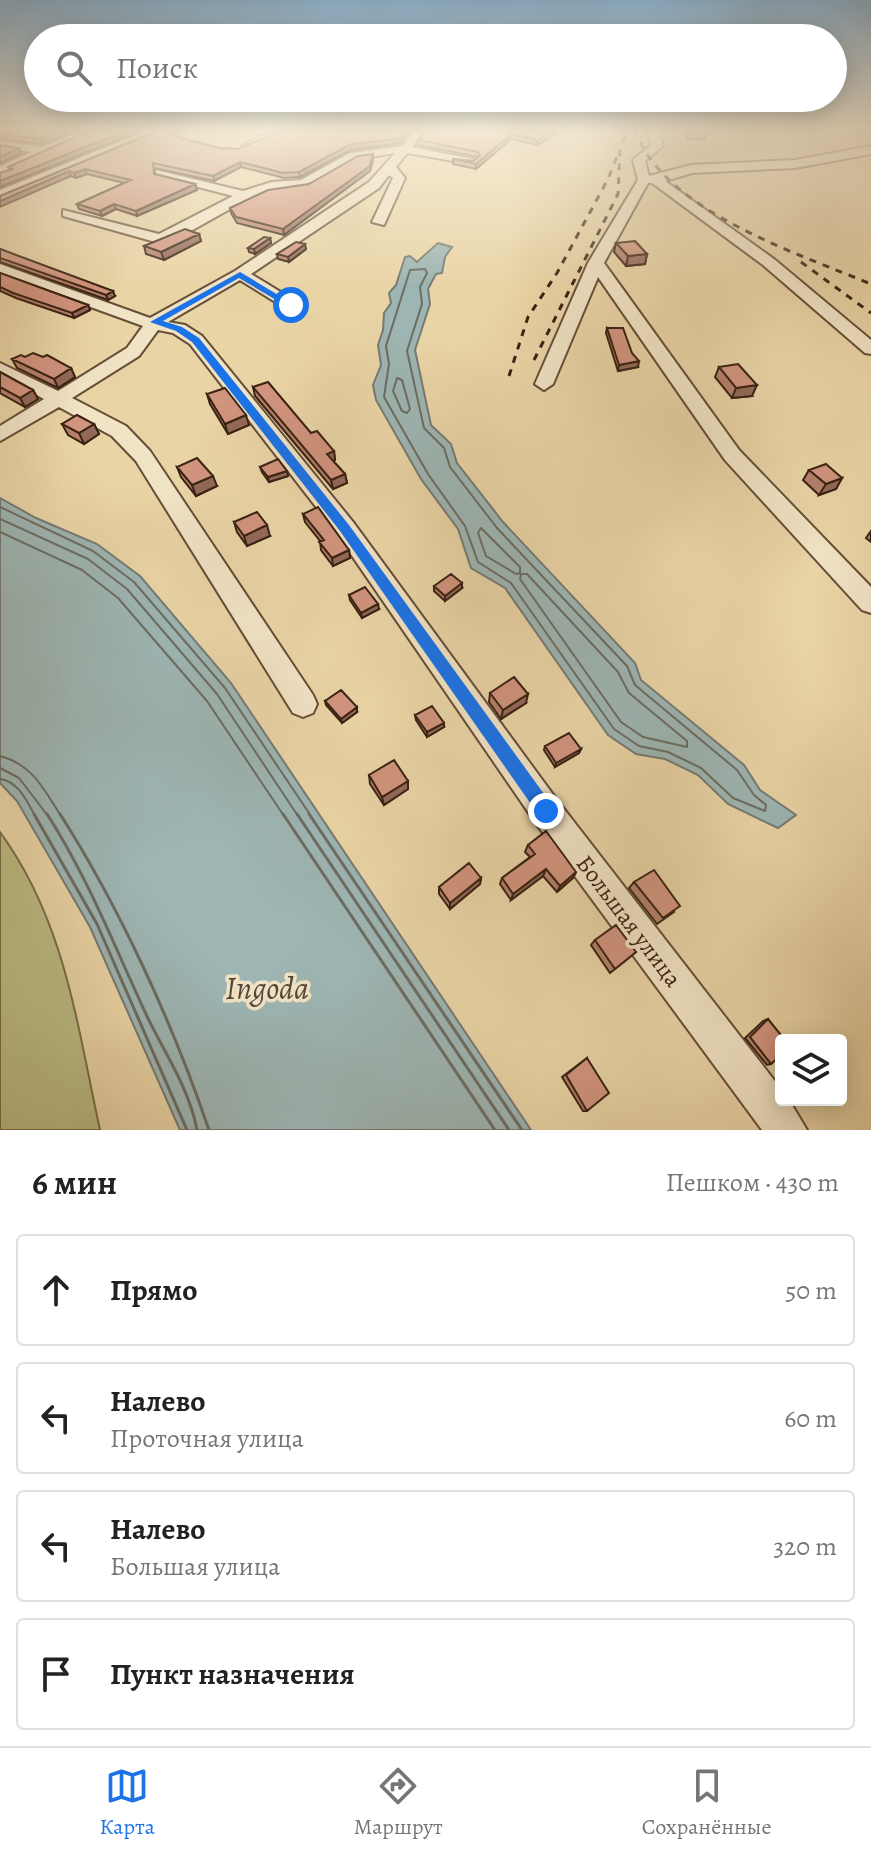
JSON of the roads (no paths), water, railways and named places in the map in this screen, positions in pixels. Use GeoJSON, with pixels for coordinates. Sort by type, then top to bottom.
{"type":"FeatureCollection","features":[{"type":"Feature","properties":{"kind":"street"},"geometry":{"type":"LineString","coordinates":[[0,195],[32,182]]}},
{"type":"Feature","properties":{"kind":"street"},"geometry":{"type":"LineString","coordinates":[[194,182],[245,195]]}},
{"type":"Feature","properties":{"kind":"street"},"geometry":{"type":"LineString","coordinates":[[68,213],[159,239],[175,234],[262,188],[308,182]]}},
{"type":"Feature","properties":{"kind":"street"},"geometry":{"type":"LineString","coordinates":[[0,435],[133,352],[155,322],[240,274],[377,182]]}},
{"type":"Feature","properties":{"kind":"street"},"geometry":{"type":"LineString","coordinates":[[379,222],[397,182]]}},
{"type":"Feature","properties":{"kind":"street"},"geometry":{"type":"LineString","coordinates":[[544,384],[596,263],[650,182]]}},
{"type":"Feature","properties":{"kind":"street"},"geometry":{"type":"LineString","coordinates":[[654,182],[725,227],[791,277],[871,349]]}},
{"type":"Feature","properties":{"kind":"street"},"geometry":{"type":"LineString","coordinates":[[596,263],[732,455],[871,603]]}},
{"type":"Feature","properties":{"kind":"street","name":"Большая улица"},"geometry":{"type":"LineString","coordinates":[[0,269],[137,320],[179,329],[196,340],[335,515],[546,811],[787,1130]]}},
{"type":"Feature","properties":{"kind":"street"},"geometry":{"type":"LineString","coordinates":[[240,274],[291,305]]}},
{"type":"Feature","properties":{"kind":"street"},"geometry":{"type":"LineString","coordinates":[[0,368],[119,431],[143,456],[303,704]]}},
{"type":"Feature","properties":{"kind":"water"},"geometry":{"type":"Polygon","coordinates":[[[438,243],[452,247],[445,257],[442,273],[436,274],[428,289],[430,304],[415,350],[431,425],[451,444],[457,463],[503,522],[635,663],[641,680],[744,765],[760,790],[796,815],[778,828],[728,804],[698,775],[665,759],[636,754],[608,735],[505,588],[471,568],[458,529],[421,479],[376,400],[373,385],[381,365],[378,345],[384,313],[391,303],[389,293],[396,285],[405,257],[410,256],[417,262],[438,243]]]}},
{"type":"Feature","properties":{"kind":"water","name":"Ingoda"},"geometry":{"type":"Polygon","coordinates":[[[0,498],[36,518],[97,544],[140,576],[231,683],[531,1130],[180,1130],[90,927],[17,801],[0,783],[0,498]]]}},
{"type":"Feature","properties":{"kind":"railway"},"geometry":{"type":"LineString","coordinates":[[509,376],[528,317],[557,273],[607,182]]}},
{"type":"Feature","properties":{"kind":"railway"},"geometry":{"type":"LineString","coordinates":[[534,360],[618,194],[619,182]]}},
{"type":"Feature","properties":{"kind":"railway"},"geometry":{"type":"LineString","coordinates":[[672,182],[693,199],[751,233],[871,284]]}},
{"type":"Feature","properties":{"kind":"railway"},"geometry":{"type":"LineString","coordinates":[[801,262],[871,313]]}}]}
